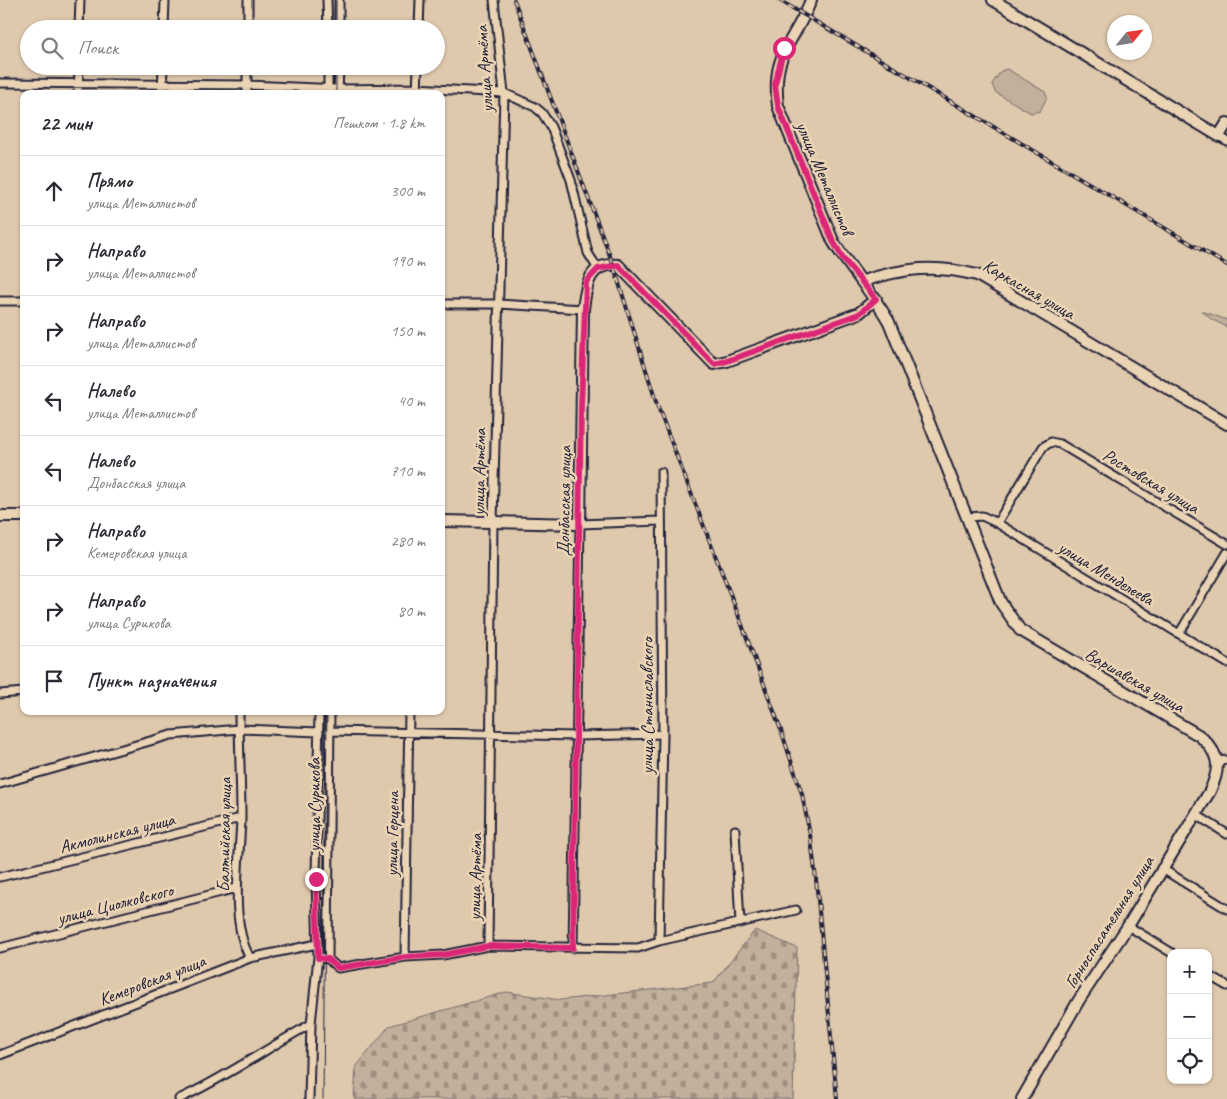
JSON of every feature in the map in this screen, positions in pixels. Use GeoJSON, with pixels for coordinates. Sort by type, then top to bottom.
{"type":"FeatureCollection","features":[{"type":"Feature","properties":{"kind":"main road","name":"улица Металлистов"},"geometry":{"type":"LineString","coordinates":[[811,0],[784,48],[778,65],[775,84],[778,106],[833,241],[844,260],[876,299],[889,322],[1001,603],[1020,630]]}},
{"type":"Feature","properties":{"kind":"main road"},"geometry":{"type":"LineString","coordinates":[[993,0],[1223,139],[1227,123]]}},
{"type":"Feature","properties":{"kind":"main road"},"geometry":{"type":"LineString","coordinates":[[598,269],[618,265],[714,364],[859,314],[876,299]]}},
{"type":"Feature","properties":{"kind":"main road","name":"Донбасская улица"},"geometry":{"type":"LineString","coordinates":[[580,524],[584,309],[586,282],[598,269]]}},
{"type":"Feature","properties":{"kind":"main road","name":"Каркасная улица"},"geometry":{"type":"LineString","coordinates":[[863,281],[906,269],[956,270],[977,275],[1227,424]]}},
{"type":"Feature","properties":{"kind":"main road"},"geometry":{"type":"LineString","coordinates":[[0,516],[20,516]]}},
{"type":"Feature","properties":{"kind":"main road"},"geometry":{"type":"LineString","coordinates":[[445,521],[580,524]]}},
{"type":"Feature","properties":{"kind":"main road","name":"Варшавская улица"},"geometry":{"type":"LineString","coordinates":[[1020,630],[1200,736],[1222,760]]}},
{"type":"Feature","properties":{"kind":"main road","name":"Горноспасательная улица"},"geometry":{"type":"LineString","coordinates":[[1022,1099],[1079,1000],[1128,926],[1195,814],[1218,774],[1222,760]]}},
{"type":"Feature","properties":{"kind":"street"},"geometry":{"type":"LineString","coordinates":[[79,20],[80,0]]}},
{"type":"Feature","properties":{"kind":"street"},"geometry":{"type":"LineString","coordinates":[[164,20],[165,0]]}},
{"type":"Feature","properties":{"kind":"street"},"geometry":{"type":"LineString","coordinates":[[248,0],[248,20]]}},
{"type":"Feature","properties":{"kind":"street"},"geometry":{"type":"LineString","coordinates":[[328,0],[328,20]]}},
{"type":"Feature","properties":{"kind":"street"},"geometry":{"type":"LineString","coordinates":[[339,0],[339,20]]}},
{"type":"Feature","properties":{"kind":"street"},"geometry":{"type":"LineString","coordinates":[[419,20],[420,0]]}},
{"type":"Feature","properties":{"kind":"street","name":"улица Артёма"},"geometry":{"type":"LineString","coordinates":[[488,946],[493,522],[504,93],[494,0]]}},
{"type":"Feature","properties":{"kind":"street"},"geometry":{"type":"LineString","coordinates":[[78,75],[78,90]]}},
{"type":"Feature","properties":{"kind":"street"},"geometry":{"type":"LineString","coordinates":[[162,75],[162,90]]}},
{"type":"Feature","properties":{"kind":"street"},"geometry":{"type":"LineString","coordinates":[[247,75],[247,90]]}},
{"type":"Feature","properties":{"kind":"street"},"geometry":{"type":"LineString","coordinates":[[328,75],[328,90]]}},
{"type":"Feature","properties":{"kind":"street"},"geometry":{"type":"LineString","coordinates":[[338,90],[339,75]]}},
{"type":"Feature","properties":{"kind":"street"},"geometry":{"type":"LineString","coordinates":[[417,90],[418,75]]}},
{"type":"Feature","properties":{"kind":"street"},"geometry":{"type":"LineString","coordinates":[[0,83],[78,84],[162,90],[247,85],[314,90]]}},
{"type":"Feature","properties":{"kind":"street"},"geometry":{"type":"LineString","coordinates":[[445,92],[504,93],[535,107],[542,113],[551,127],[570,180],[588,253],[598,269]]}},
{"type":"Feature","properties":{"kind":"street"},"geometry":{"type":"LineString","coordinates":[[0,301],[20,301]]}},
{"type":"Feature","properties":{"kind":"street"},"geometry":{"type":"LineString","coordinates":[[445,304],[498,304],[584,309]]}},
{"type":"Feature","properties":{"kind":"street","name":"Ростовская улица"},"geometry":{"type":"LineString","coordinates":[[996,523],[1043,447],[1051,442],[1060,444],[1227,544]]}},
{"type":"Feature","properties":{"kind":"street","name":"улица Станиславского"},"geometry":{"type":"LineString","coordinates":[[659,940],[662,734],[660,521],[662,472]]}},
{"type":"Feature","properties":{"kind":"street","name":"улица Менделеева"},"geometry":{"type":"LineString","coordinates":[[968,517],[982,516],[996,523],[1227,663]]}},
{"type":"Feature","properties":{"kind":"street"},"geometry":{"type":"LineString","coordinates":[[580,524],[660,521]]}},
{"type":"Feature","properties":{"kind":"street","name":"Донбасская улица"},"geometry":{"type":"LineString","coordinates":[[573,948],[580,524]]}},
{"type":"Feature","properties":{"kind":"street"},"geometry":{"type":"LineString","coordinates":[[1178,634],[1227,553]]}},
{"type":"Feature","properties":{"kind":"street"},"geometry":{"type":"LineString","coordinates":[[0,694],[20,692]]}},
{"type":"Feature","properties":{"kind":"street","name":"Балтийская улица"},"geometry":{"type":"LineString","coordinates":[[239,715],[241,818],[237,888],[242,940],[250,958]]}},
{"type":"Feature","properties":{"kind":"street","name":"улица Сурикова"},"geometry":{"type":"LineString","coordinates":[[309,1099],[312,1024],[318,958],[316,879],[319,715]]}},
{"type":"Feature","properties":{"kind":"street","name":"улица Сурикова"},"geometry":{"type":"LineString","coordinates":[[328,959],[330,715]]}},
{"type":"Feature","properties":{"kind":"street","name":"улица Герцена"},"geometry":{"type":"LineString","coordinates":[[406,957],[409,715]]}},
{"type":"Feature","properties":{"kind":"street"},"geometry":{"type":"LineString","coordinates":[[0,784],[171,735],[239,729],[318,732]]}},
{"type":"Feature","properties":{"kind":"street"},"geometry":{"type":"LineString","coordinates":[[329,731],[577,736],[662,734]]}},
{"type":"Feature","properties":{"kind":"street"},"geometry":{"type":"LineString","coordinates":[[1195,814],[1227,834]]}},
{"type":"Feature","properties":{"kind":"street","name":"Акмолинская улица"},"geometry":{"type":"LineString","coordinates":[[0,877],[241,818]]}},
{"type":"Feature","properties":{"kind":"street"},"geometry":{"type":"LineString","coordinates":[[735,830],[740,922]]}},
{"type":"Feature","properties":{"kind":"street"},"geometry":{"type":"LineString","coordinates":[[1161,868],[1227,909]]}},
{"type":"Feature","properties":{"kind":"street","name":"улица Циолковского"},"geometry":{"type":"LineString","coordinates":[[0,948],[237,888]]}},
{"type":"Feature","properties":{"kind":"street"},"geometry":{"type":"LineString","coordinates":[[318,958],[328,959],[338,968],[406,957],[443,955],[488,946],[638,948],[659,940],[796,910]]}},
{"type":"Feature","properties":{"kind":"street"},"geometry":{"type":"LineString","coordinates":[[1128,926],[1167,950]]}},
{"type":"Feature","properties":{"kind":"street","name":"Кемеровская улица"},"geometry":{"type":"LineString","coordinates":[[0,1055],[250,958],[317,944]]}},
{"type":"Feature","properties":{"kind":"street"},"geometry":{"type":"LineString","coordinates":[[1212,977],[1227,986]]}},
{"type":"Feature","properties":{"kind":"street"},"geometry":{"type":"LineString","coordinates":[[178,1099],[211,1084],[251,1058],[312,1024]]}},
{"type":"Feature","properties":{"kind":"green space"},"geometry":{"type":"Polygon","coordinates":[[[1007,69],[1045,92],[1047,97],[1040,111],[1031,113],[995,92],[992,84],[1001,71],[1007,69]]]}},
{"type":"Feature","properties":{"kind":"green space"},"geometry":{"type":"Polygon","coordinates":[[[1202,311],[1227,320],[1227,327],[1211,319],[1202,311]]]}},
{"type":"Feature","properties":{"kind":"green space"},"geometry":{"type":"Polygon","coordinates":[[[755,930],[797,948],[793,1099],[354,1099],[356,1067],[389,1026],[507,992],[560,1000],[713,983],[755,930]]]}},
{"type":"Feature","properties":{"kind":"tram line"},"geometry":{"type":"LineString","coordinates":[[336,0],[336,20]]}},
{"type":"Feature","properties":{"kind":"tram line"},"geometry":{"type":"LineString","coordinates":[[336,75],[336,90]]}},
{"type":"Feature","properties":{"kind":"tram line"},"geometry":{"type":"LineString","coordinates":[[323,1099],[327,715]]}},
{"type":"Feature","properties":{"kind":"railway"},"geometry":{"type":"LineString","coordinates":[[514,0],[613,264],[657,405],[741,622],[782,733],[802,794],[816,879],[837,1099]]}},
{"type":"Feature","properties":{"kind":"railway"},"geometry":{"type":"LineString","coordinates":[[779,0],[1227,265]]}},
{"type":"Feature","properties":{"kind":"route"},"geometry":{"type":"LineString","coordinates":[[316,879],[318,958],[328,959],[338,968],[406,957],[443,955],[488,946],[573,948],[581,406],[586,282],[598,269],[613,264],[618,265],[628,273],[708,360],[714,364],[719,364],[787,338],[859,314],[876,299],[844,260],[833,241],[778,106],[775,84],[778,65],[784,48]]}}]}
